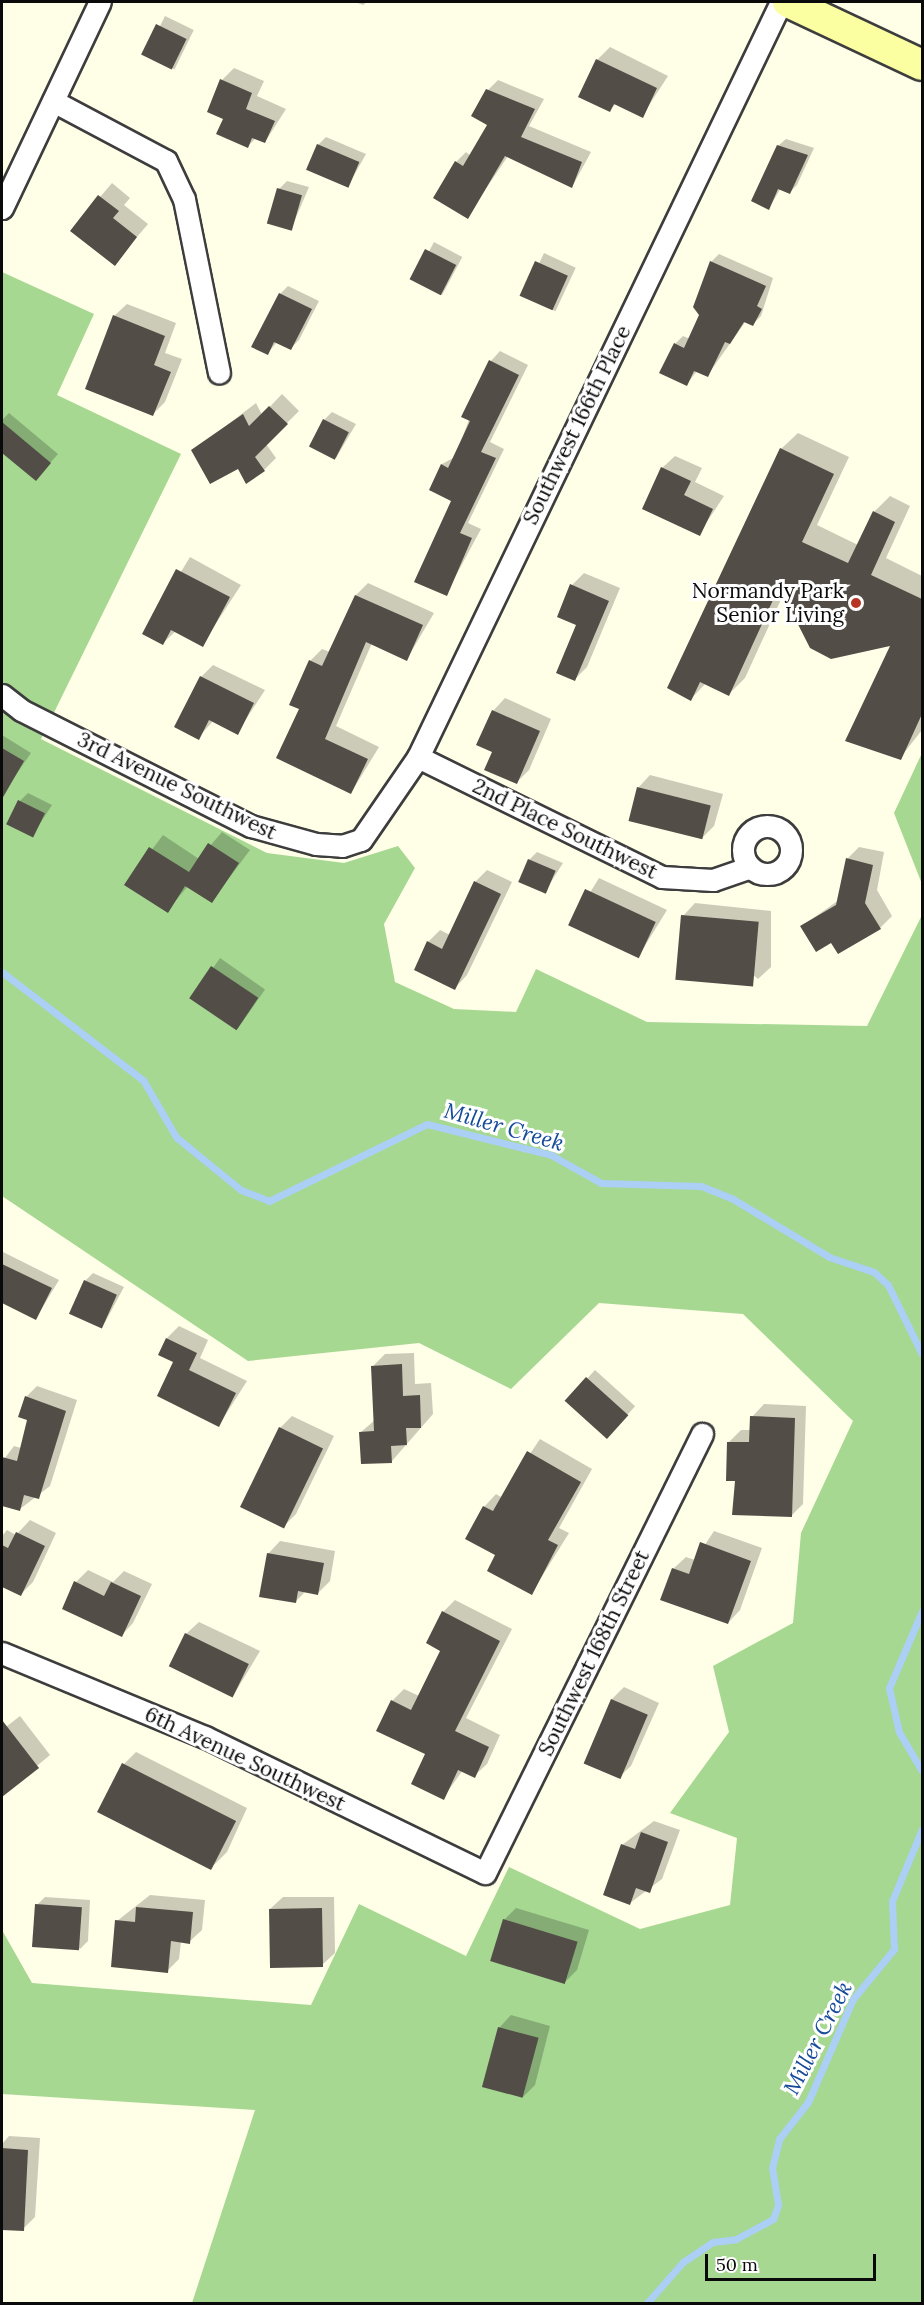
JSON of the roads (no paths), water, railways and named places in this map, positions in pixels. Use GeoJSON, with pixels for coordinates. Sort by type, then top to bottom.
{"type":"FeatureCollection","features":[{"type":"Feature","properties":{"kind":"main road"},"geometry":{"type":"LineString","coordinates":[[788,2],[922,65]]}},
{"type":"Feature","properties":{"kind":"street"},"geometry":{"type":"LineString","coordinates":[[2,208],[100,2]]}},
{"type":"Feature","properties":{"kind":"street","name":"Southwest 166th Place"},"geometry":{"type":"LineString","coordinates":[[361,840],[418,757],[781,2]]}},
{"type":"Feature","properties":{"kind":"street"},"geometry":{"type":"LineString","coordinates":[[53,101],[166,161],[184,199],[219,373]]}},
{"type":"Feature","properties":{"kind":"street","name":"3rd Avenue Southwest"},"geometry":{"type":"LineString","coordinates":[[2,694],[21,710],[251,826],[316,844],[342,846],[361,840]]}},
{"type":"Feature","properties":{"kind":"street","name":"2nd Place Southwest"},"geometry":{"type":"LineString","coordinates":[[418,757],[662,877],[713,880],[750,867]]}},
{"type":"Feature","properties":{"kind":"street","name":"Southwest 168th Street"},"geometry":{"type":"LineString","coordinates":[[485,1873],[702,1434]]}},
{"type":"Feature","properties":{"kind":"street","name":"6th Avenue Southwest"},"geometry":{"type":"LineString","coordinates":[[2,1653],[206,1737],[485,1873]]}},
{"type":"Feature","properties":{"kind":"waterway","name":"Miller Creek"},"geometry":{"type":"LineString","coordinates":[[2,972],[143,1080],[176,1137],[241,1190],[269,1201],[427,1124],[551,1155],[601,1183],[701,1186],[733,1199],[829,1257],[874,1272],[888,1285],[922,1354]]}},
{"type":"Feature","properties":{"kind":"waterway","name":"Miller Creek"},"geometry":{"type":"LineString","coordinates":[[922,1611],[889,1688],[899,1732],[922,1771]]}},
{"type":"Feature","properties":{"kind":"waterway","name":"Miller Creek"},"geometry":{"type":"LineString","coordinates":[[646,2304],[683,2262],[713,2242],[736,2239],[773,2219],[778,2205],[772,2168],[779,2139],[808,2102],[853,1999],[894,1949],[892,1901],[922,1829]]}},
{"type":"Feature","properties":{"kind":"place","name":"Normandy Park Senior Living"},"geometry":{"type":"Point","coordinates":[856,603]}}]}
